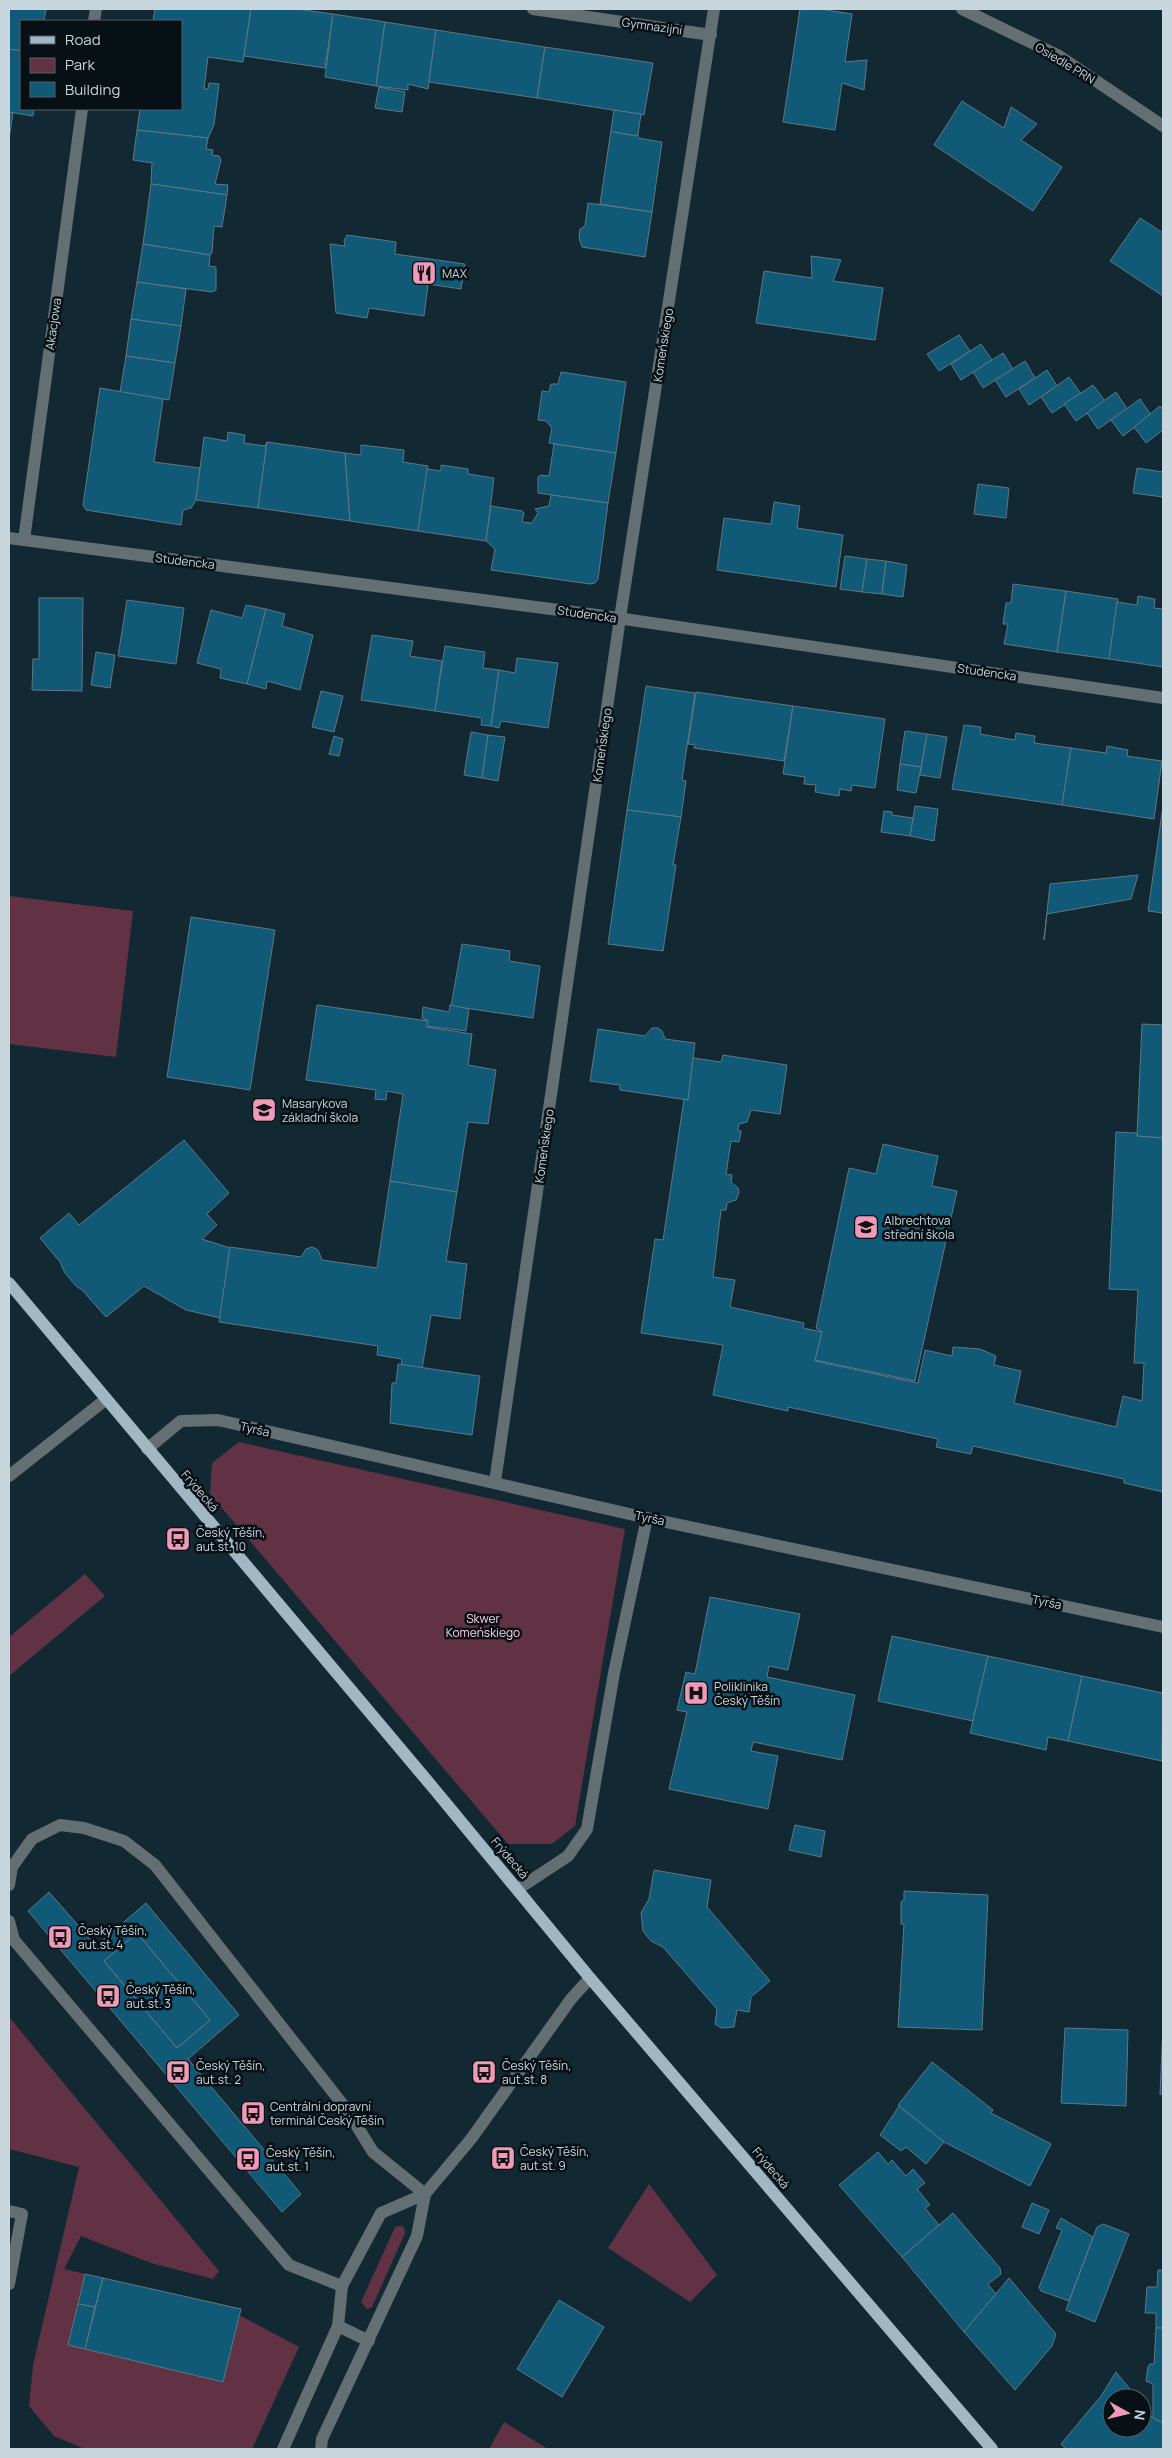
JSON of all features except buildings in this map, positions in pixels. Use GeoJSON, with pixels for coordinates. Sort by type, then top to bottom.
{"type":"FeatureCollection","features":[{"type":"Feature","properties":{"kind":"main road","name":"Frýdecká"},"geometry":{"type":"LineString","coordinates":[[9,1283],[518,1889],[590,1978],[992,2449]]}},
{"type":"Feature","properties":{"kind":"street","name":"Gymnazijní"},"geometry":{"type":"LineString","coordinates":[[534,9],[711,35]]}},
{"type":"Feature","properties":{"kind":"street","name":"Komeńskiego"},"geometry":{"type":"LineString","coordinates":[[495,1482],[620,618],[714,9]]}},
{"type":"Feature","properties":{"kind":"street","name":"Osiedle PRN"},"geometry":{"type":"LineString","coordinates":[[962,9],[1059,56],[1163,126]]}},
{"type":"Feature","properties":{"kind":"street","name":"Akacjowa"},"geometry":{"type":"LineString","coordinates":[[24,540],[82,110]]}},
{"type":"Feature","properties":{"kind":"street","name":"Studencka"},"geometry":{"type":"LineString","coordinates":[[9,538],[620,618],[1163,698]]}},
{"type":"Feature","properties":{"kind":"street"},"geometry":{"type":"LineString","coordinates":[[9,1476],[106,1400]]}},
{"type":"Feature","properties":{"kind":"street","name":"Tyrša"},"geometry":{"type":"LineString","coordinates":[[147,1449],[181,1421],[218,1420],[647,1518],[1163,1627]]}},
{"type":"Feature","properties":{"kind":"street"},"geometry":{"type":"LineString","coordinates":[[518,1889],[568,1856],[587,1829],[614,1673],[647,1518]]}},
{"type":"Feature","properties":{"kind":"street"},"geometry":{"type":"LineString","coordinates":[[9,1885],[12,1867],[32,1839],[60,1825],[84,1828],[124,1841],[155,1865],[347,2110],[373,2152],[425,2194]]}},
{"type":"Feature","properties":{"kind":"street"},"geometry":{"type":"LineString","coordinates":[[9,1920],[14,1940],[289,2264],[342,2286]]}},
{"type":"Feature","properties":{"kind":"street"},"geometry":{"type":"LineString","coordinates":[[283,2449],[338,2326],[342,2286],[381,2213],[425,2194],[471,2139],[571,1999],[590,1978]]}},
{"type":"Feature","properties":{"kind":"street"},"geometry":{"type":"LineString","coordinates":[[321,2449],[322,2439],[417,2236],[425,2194]]}},
{"type":"Feature","properties":{"kind":"street"},"geometry":{"type":"LineString","coordinates":[[9,2211],[22,2214],[9,2284]]}},
{"type":"Feature","properties":{"kind":"street"},"geometry":{"type":"LineString","coordinates":[[338,2326],[369,2341]]}},
{"type":"Feature","properties":{"kind":"green space"},"geometry":{"type":"Polygon","coordinates":[[[9,896],[133,911],[116,1057],[9,1044],[9,896]]]}},
{"type":"Feature","properties":{"kind":"green space","name":"Skwer Komeńskiego"},"geometry":{"type":"Polygon","coordinates":[[[239,1442],[625,1529],[575,1826],[552,1844],[508,1844],[210,1494],[212,1463],[239,1442]]]}},
{"type":"Feature","properties":{"kind":"green space"},"geometry":{"type":"Polygon","coordinates":[[[85,1574],[105,1596],[9,1676],[9,1637],[85,1574]]]}},
{"type":"Feature","properties":{"kind":"green space"},"geometry":{"type":"Polygon","coordinates":[[[9,2017],[219,2271],[213,2279],[151,2263],[81,2236],[64,2269],[85,2274],[68,2345],[222,2382],[239,2315],[299,2347],[252,2449],[85,2449],[54,2436],[29,2406],[33,2365],[79,2167],[9,2149],[9,2017]]]}},
{"type":"Feature","properties":{"kind":"green space"},"geometry":{"type":"Polygon","coordinates":[[[649,2184],[717,2275],[690,2302],[608,2248],[649,2184]]]}},
{"type":"Feature","properties":{"kind":"green space"},"geometry":{"type":"Polygon","coordinates":[[[395,2227],[404,2227],[405,2233],[372,2307],[367,2309],[361,2302],[395,2227]]]}},
{"type":"Feature","properties":{"kind":"green space"},"geometry":{"type":"Polygon","coordinates":[[[504,2422],[548,2449],[489,2449],[504,2422]]]}},
{"type":"Feature","properties":{"kind":"place","name":"MAX"},"geometry":{"type":"Point","coordinates":[424,273]}},
{"type":"Feature","properties":{"kind":"place","name":"Masarykova základní škola"},"geometry":{"type":"Point","coordinates":[264,1110]}},
{"type":"Feature","properties":{"kind":"place","name":"Albrechtova střední škola"},"geometry":{"type":"Point","coordinates":[866,1227]}},
{"type":"Feature","properties":{"kind":"place","name":"Český Těšín, aut.st. 10"},"geometry":{"type":"Point","coordinates":[178,1539]}},
{"type":"Feature","properties":{"kind":"place","name":"Poliklinika Český Těšín"},"geometry":{"type":"Point","coordinates":[696,1693]}},
{"type":"Feature","properties":{"kind":"place","name":"Český Těšín, aut.st. 4"},"geometry":{"type":"Point","coordinates":[60,1937]}},
{"type":"Feature","properties":{"kind":"place","name":"Český Těšín, aut.st. 3"},"geometry":{"type":"Point","coordinates":[108,1996]}},
{"type":"Feature","properties":{"kind":"place","name":"Český Těšín, aut.st. 2"},"geometry":{"type":"Point","coordinates":[178,2072]}},
{"type":"Feature","properties":{"kind":"place","name":"Český Těšín, aut.st. 8"},"geometry":{"type":"Point","coordinates":[484,2072]}},
{"type":"Feature","properties":{"kind":"place","name":"Centrální dopravní terminál Český Těšín"},"geometry":{"type":"Point","coordinates":[253,2113]}},
{"type":"Feature","properties":{"kind":"place","name":"Český Těšín, aut.st. 9"},"geometry":{"type":"Point","coordinates":[503,2158]}},
{"type":"Feature","properties":{"kind":"place","name":"Český Těšín, aut.st. 1"},"geometry":{"type":"Point","coordinates":[248,2159]}}]}
